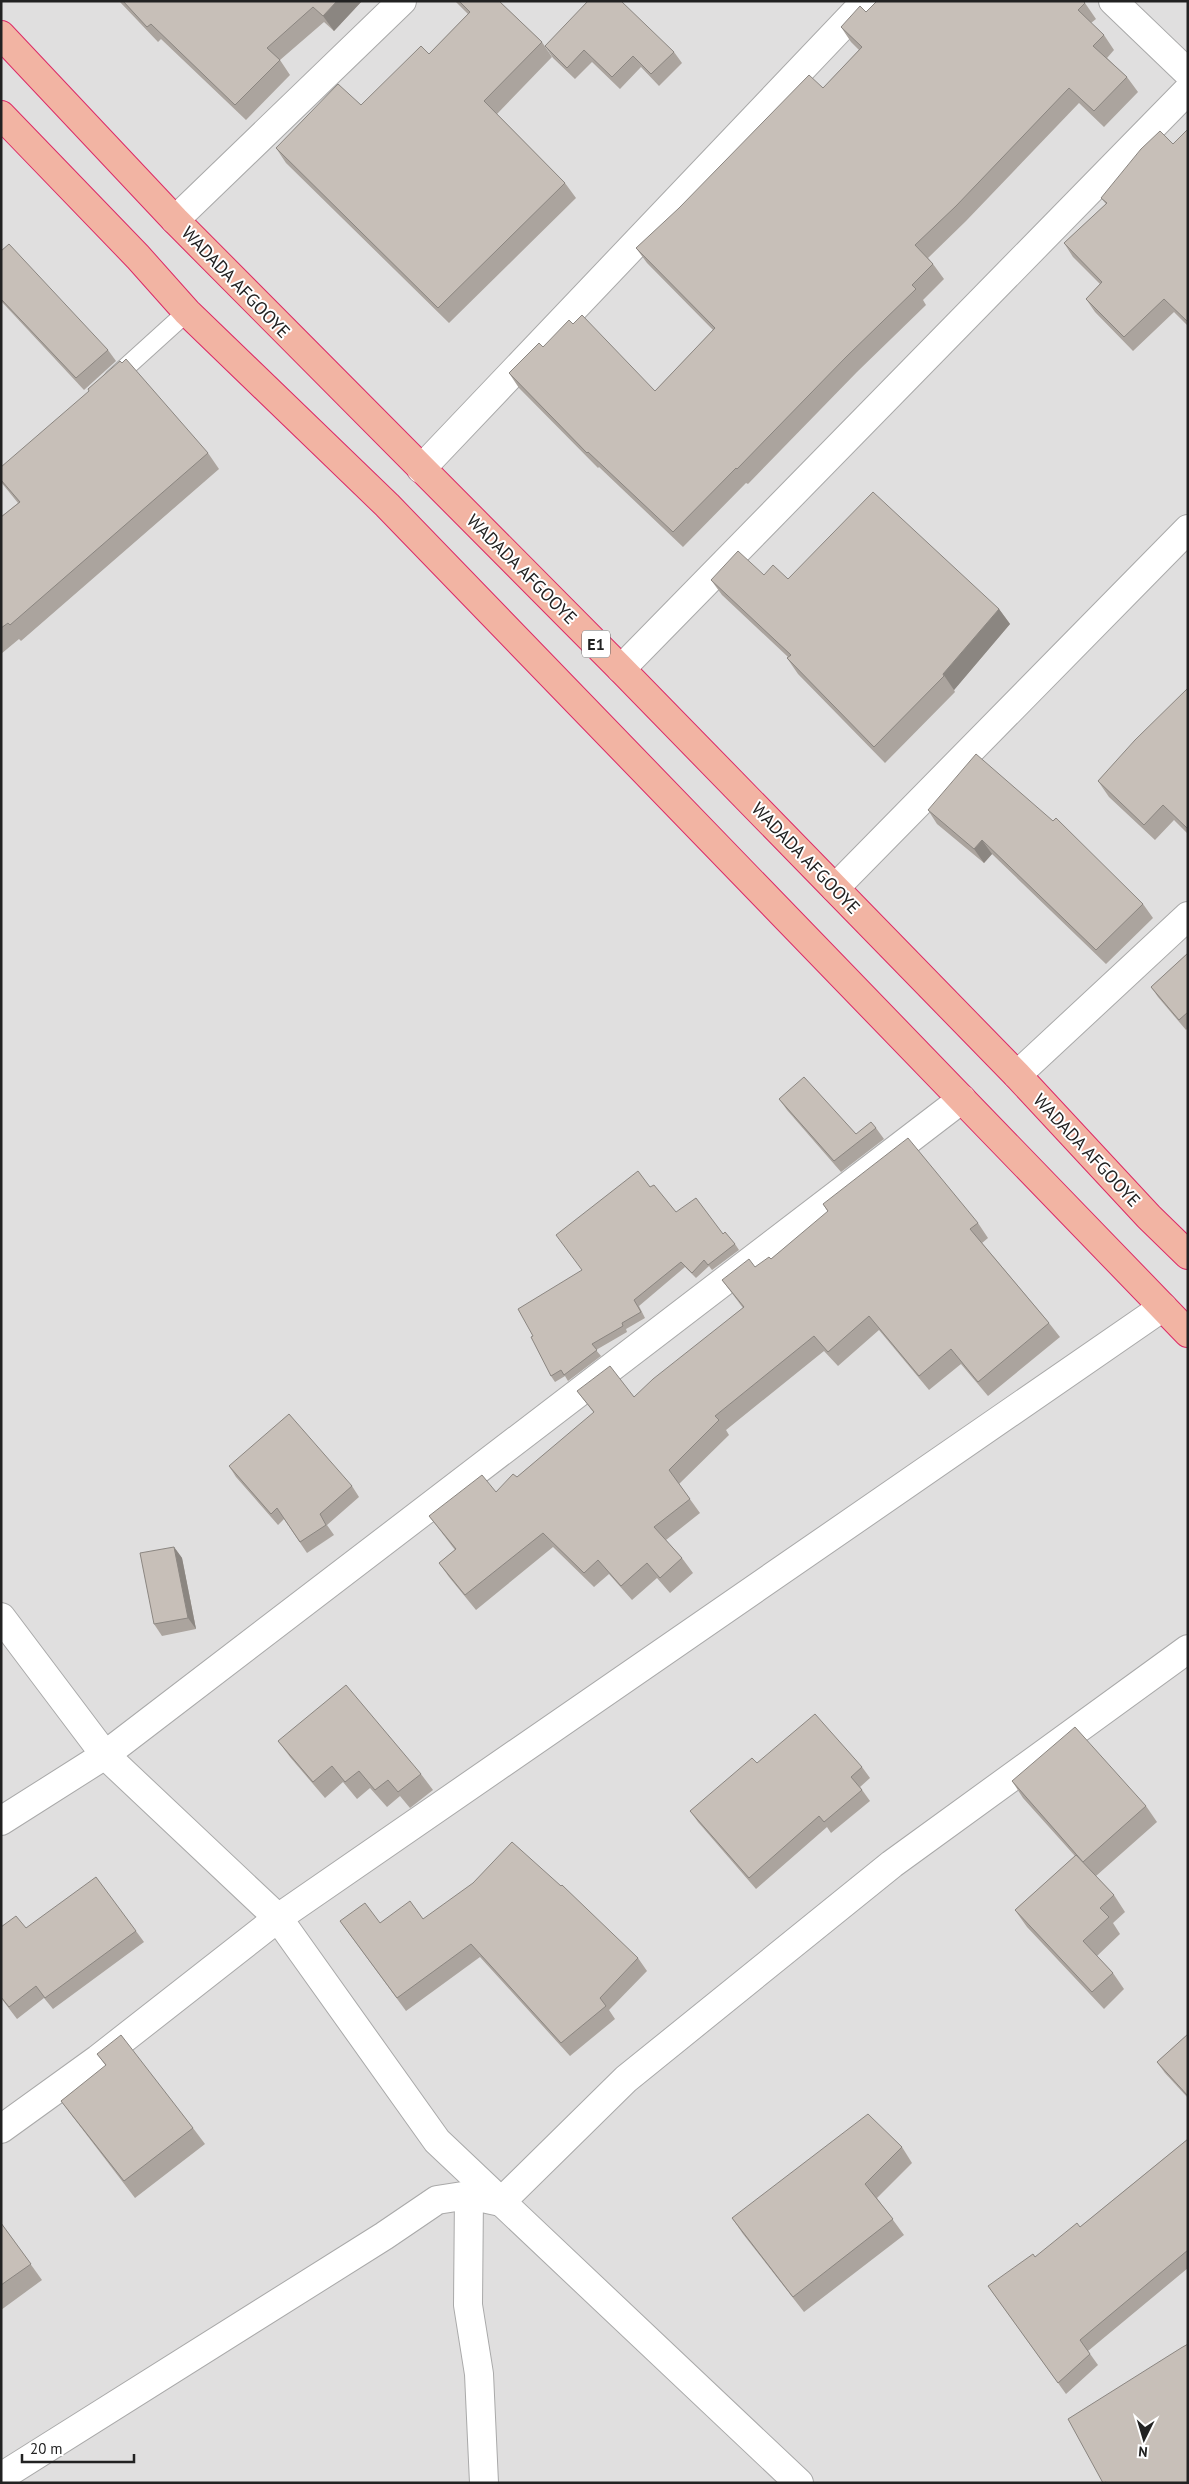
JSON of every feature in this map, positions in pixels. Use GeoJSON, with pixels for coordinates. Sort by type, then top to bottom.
{"type":"FeatureCollection","features":[{"type":"Feature","properties":{"kind":"highway","name":"WADADA AFGOOYE"},"geometry":{"type":"LineString","coordinates":[[1,35],[175,220],[621,669],[1017,1075],[1188,1255]]}},
{"type":"Feature","properties":{"kind":"highway"},"geometry":{"type":"LineString","coordinates":[[1,115],[138,257],[187,312],[387,505],[1188,1333]]}},
{"type":"Feature","properties":{"kind":"street"},"geometry":{"type":"LineString","coordinates":[[175,220],[402,1]]}},
{"type":"Feature","properties":{"kind":"street"},"geometry":{"type":"LineString","coordinates":[[422,469],[866,1]]}},
{"type":"Feature","properties":{"kind":"street"},"geometry":{"type":"LineString","coordinates":[[1113,1],[1188,73]]}},
{"type":"Feature","properties":{"kind":"street"},"geometry":{"type":"LineString","coordinates":[[621,669],[1188,90]]}},
{"type":"Feature","properties":{"kind":"street"},"geometry":{"type":"LineString","coordinates":[[835,888],[1188,529]]}},
{"type":"Feature","properties":{"kind":"street"},"geometry":{"type":"LineString","coordinates":[[1017,1075],[1188,916]]}},
{"type":"Feature","properties":{"kind":"street"},"geometry":{"type":"LineString","coordinates":[[1,1822],[104,1755],[962,1099]]}},
{"type":"Feature","properties":{"kind":"street"},"geometry":{"type":"LineString","coordinates":[[1,2129],[105,2053],[278,1918],[1163,1307]]}},
{"type":"Feature","properties":{"kind":"street"},"geometry":{"type":"LineString","coordinates":[[1,1617],[104,1755],[278,1918],[437,2141],[799,2483]]}},
{"type":"Feature","properties":{"kind":"street"},"geometry":{"type":"LineString","coordinates":[[501,2202],[626,2079],[884,1870],[1188,1649]]}},
{"type":"Feature","properties":{"kind":"street"},"geometry":{"type":"LineString","coordinates":[[1,2477],[384,2236],[437,2200],[469,2195],[501,2202]]}},
{"type":"Feature","properties":{"kind":"street"},"geometry":{"type":"LineString","coordinates":[[469,2195],[468,2305],[479,2374],[484,2483]]}},
{"type":"Feature","properties":{"kind":"lane"},"geometry":{"type":"LineString","coordinates":[[98,392],[187,312]]}},
{"type":"Feature","properties":{"kind":"shaded area"},"geometry":{"type":"Polygon","coordinates":[[[1,1],[1188,1],[1188,2483],[1,2483],[1,1]]]}},
{"type":"Feature","properties":{"kind":"building"},"geometry":{"type":"Polygon","coordinates":[[[123,1],[337,1],[323,16],[313,7],[267,48],[280,60],[235,105],[151,24],[147,27],[123,1]]]}},
{"type":"Feature","properties":{"kind":"building"},"geometry":{"type":"Polygon","coordinates":[[[459,1],[499,1],[542,42],[484,101],[565,183],[438,308],[276,148],[338,84],[361,105],[421,46],[429,54],[470,12],[459,1]]]}},
{"type":"Feature","properties":{"kind":"building"},"geometry":{"type":"Polygon","coordinates":[[[588,1],[621,1],[674,52],[651,74],[633,56],[612,77],[584,50],[567,68],[545,46],[588,1]]]}},
{"type":"Feature","properties":{"kind":"building"},"geometry":{"type":"Polygon","coordinates":[[[877,1],[1083,1],[1085,3],[1078,10],[1104,35],[1093,46],[1127,77],[1094,111],[1069,88],[956,206],[915,245],[933,264],[912,285],[916,289],[673,532],[587,453],[509,373],[539,343],[543,347],[569,320],[573,324],[582,315],[655,391],[715,328],[636,248],[679,208],[809,75],[823,88],[862,47],[841,27],[860,6],[866,12],[877,1]]]}},
{"type":"Feature","properties":{"kind":"building"},"geometry":{"type":"Polygon","coordinates":[[[1188,129],[1188,322],[1164,299],[1124,337],[1086,299],[1102,282],[1064,243],[1107,203],[1101,198],[1141,149],[1160,131],[1173,144],[1188,129]]]}},
{"type":"Feature","properties":{"kind":"building"},"geometry":{"type":"Polygon","coordinates":[[[9,244],[108,350],[76,378],[1,299],[1,251],[9,244]]]}},
{"type":"Feature","properties":{"kind":"building"},"geometry":{"type":"Polygon","coordinates":[[[126,359],[208,453],[10,625],[8,623],[1,628],[1,517],[20,502],[1,480],[1,467],[89,391],[88,389],[120,361],[122,363],[126,359]]]}},
{"type":"Feature","properties":{"kind":"building"},"geometry":{"type":"Polygon","coordinates":[[[873,492],[999,609],[943,674],[944,676],[874,747],[787,658],[791,655],[711,580],[738,551],[764,575],[773,565],[788,579],[873,492]]]}},
{"type":"Feature","properties":{"kind":"building"},"geometry":{"type":"Polygon","coordinates":[[[1188,688],[1188,829],[1163,805],[1144,825],[1098,781],[1135,740],[1188,688]]]}},
{"type":"Feature","properties":{"kind":"building"},"geometry":{"type":"Polygon","coordinates":[[[976,754],[1053,821],[1056,818],[1143,904],[1096,950],[982,840],[974,849],[928,810],[976,754]]]}},
{"type":"Feature","properties":{"kind":"building"},"geometry":{"type":"Polygon","coordinates":[[[1188,953],[1188,1012],[1179,1020],[1151,987],[1188,953]]]}},
{"type":"Feature","properties":{"kind":"building"},"geometry":{"type":"Polygon","coordinates":[[[804,1077],[856,1134],[871,1122],[876,1128],[834,1161],[779,1099],[804,1077]]]}},
{"type":"Feature","properties":{"kind":"building"},"geometry":{"type":"Polygon","coordinates":[[[908,1138],[978,1223],[970,1229],[1049,1323],[978,1382],[951,1349],[919,1376],[869,1316],[828,1352],[814,1336],[715,1416],[719,1420],[669,1470],[690,1499],[654,1527],[682,1558],[660,1578],[647,1563],[621,1586],[598,1560],[584,1573],[543,1533],[465,1595],[439,1563],[456,1549],[429,1516],[482,1475],[496,1492],[513,1474],[517,1477],[594,1412],[577,1391],[610,1366],[634,1397],[653,1379],[744,1307],[722,1280],[749,1259],[755,1267],[769,1257],[771,1259],[828,1211],[823,1204],[908,1138]]]}},
{"type":"Feature","properties":{"kind":"building"},"geometry":{"type":"Polygon","coordinates":[[[638,1171],[650,1187],[654,1185],[676,1212],[696,1198],[723,1234],[725,1232],[735,1244],[708,1265],[704,1260],[692,1273],[681,1262],[634,1300],[641,1312],[622,1323],[623,1326],[592,1344],[597,1350],[564,1375],[561,1370],[551,1376],[531,1337],[533,1336],[518,1309],[582,1270],[556,1235],[638,1171]]]}},
{"type":"Feature","properties":{"kind":"building"},"geometry":{"type":"Polygon","coordinates":[[[289,1414],[352,1486],[320,1514],[326,1525],[300,1542],[277,1508],[271,1514],[229,1466],[289,1414]]]}},
{"type":"Feature","properties":{"kind":"building"},"geometry":{"type":"Polygon","coordinates":[[[174,1547],[188,1618],[154,1624],[140,1553],[174,1547]]]}},
{"type":"Feature","properties":{"kind":"building"},"geometry":{"type":"Polygon","coordinates":[[[346,1685],[421,1774],[398,1792],[388,1780],[375,1790],[359,1771],[345,1782],[332,1766],[313,1782],[278,1741],[346,1685]]]}},
{"type":"Feature","properties":{"kind":"building"},"geometry":{"type":"Polygon","coordinates":[[[815,1714],[862,1767],[851,1777],[862,1790],[824,1822],[819,1816],[749,1878],[690,1811],[752,1758],[757,1763],[815,1714]]]}},
{"type":"Feature","properties":{"kind":"building"},"geometry":{"type":"Polygon","coordinates":[[[1075,1727],[1146,1806],[1083,1862],[1012,1781],[1075,1727]]]}},
{"type":"Feature","properties":{"kind":"building"},"geometry":{"type":"Polygon","coordinates":[[[512,1842],[562,1885],[638,1958],[600,1998],[606,2006],[561,2043],[471,1944],[397,1998],[340,1921],[365,1903],[380,1923],[410,1901],[423,1919],[473,1883],[512,1842]]]}},
{"type":"Feature","properties":{"kind":"building"},"geometry":{"type":"Polygon","coordinates":[[[1076,1855],[1114,1895],[1100,1908],[1109,1917],[1083,1941],[1113,1973],[1092,1992],[1015,1910],[1076,1855]]]}},
{"type":"Feature","properties":{"kind":"building"},"geometry":{"type":"Polygon","coordinates":[[[96,1877],[136,1931],[45,1998],[36,1986],[9,2007],[1,1997],[1,1927],[16,1916],[26,1928],[96,1877]]]}},
{"type":"Feature","properties":{"kind":"building"},"geometry":{"type":"Polygon","coordinates":[[[1188,2034],[1188,2096],[1157,2062],[1188,2034]]]}},
{"type":"Feature","properties":{"kind":"building"},"geometry":{"type":"Polygon","coordinates":[[[121,2035],[193,2128],[124,2181],[61,2101],[106,2065],[97,2054],[121,2035]]]}},
{"type":"Feature","properties":{"kind":"building"},"geometry":{"type":"Polygon","coordinates":[[[868,2114],[902,2147],[865,2184],[893,2219],[793,2297],[732,2218],[868,2114]]]}},
{"type":"Feature","properties":{"kind":"building"},"geometry":{"type":"Polygon","coordinates":[[[1188,2139],[1188,2250],[1080,2340],[1090,2354],[1058,2383],[988,2286],[1033,2254],[1035,2257],[1077,2223],[1080,2227],[1188,2139]]]}},
{"type":"Feature","properties":{"kind":"building"},"geometry":{"type":"Polygon","coordinates":[[[1,2223],[31,2264],[1,2285],[1,2223]]]}},
{"type":"Feature","properties":{"kind":"building"},"geometry":{"type":"Polygon","coordinates":[[[1188,2344],[1188,2483],[1103,2483],[1068,2419],[1188,2344]]]}}]}
